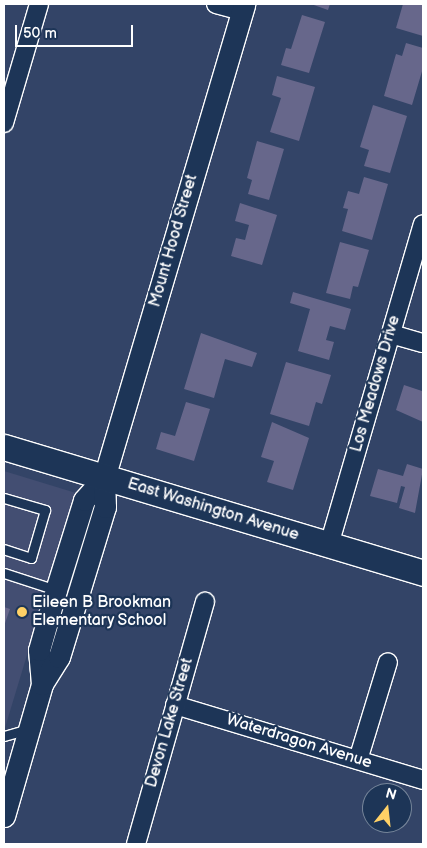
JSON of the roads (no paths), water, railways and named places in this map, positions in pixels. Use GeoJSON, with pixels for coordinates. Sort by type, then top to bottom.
{"type":"FeatureCollection","features":[{"type":"Feature","properties":{"kind":"main road","name":"East Washington Avenue"},"geometry":{"type":"LineString","coordinates":[[4,447],[423,574]]}},
{"type":"Feature","properties":{"kind":"street"},"geometry":{"type":"LineString","coordinates":[[4,123],[39,4]]}},
{"type":"Feature","properties":{"kind":"street"},"geometry":{"type":"LineString","coordinates":[[216,4],[243,7]]}},
{"type":"Feature","properties":{"kind":"street","name":"Mount Hood Street"},"geometry":{"type":"LineString","coordinates":[[4,816],[42,684],[59,657],[105,506],[104,478],[243,7]]}},
{"type":"Feature","properties":{"kind":"street","name":"Los Meadows Drive"},"geometry":{"type":"LineString","coordinates":[[329,545],[423,224]]}},
{"type":"Feature","properties":{"kind":"street"},"geometry":{"type":"LineString","coordinates":[[390,334],[423,343]]}},
{"type":"Feature","properties":{"kind":"street","name":"Mount Hood Street"},"geometry":{"type":"LineString","coordinates":[[42,684],[39,650],[56,590],[84,500],[104,478]]}},
{"type":"Feature","properties":{"kind":"street","name":"Devon Lake Street"},"geometry":{"type":"LineString","coordinates":[[136,844],[206,602]]}},
{"type":"Feature","properties":{"kind":"street"},"geometry":{"type":"LineString","coordinates":[[358,760],[388,662]]}},
{"type":"Feature","properties":{"kind":"street","name":"Waterdragon Avenue"},"geometry":{"type":"LineString","coordinates":[[175,704],[423,780]]}},
{"type":"Feature","properties":{"kind":"lane"},"geometry":{"type":"LineString","coordinates":[[4,498],[45,510],[31,558],[4,549]]}},
{"type":"Feature","properties":{"kind":"lane"},"geometry":{"type":"LineString","coordinates":[[4,573],[56,590]]}},
{"type":"Feature","properties":{"kind":"lane"},"geometry":{"type":"LineString","coordinates":[[4,736],[29,729]]}},
{"type":"Feature","properties":{"kind":"place","name":"Eileen B Brookman Elementary School"},"geometry":{"type":"Point","coordinates":[22,612]}}]}
